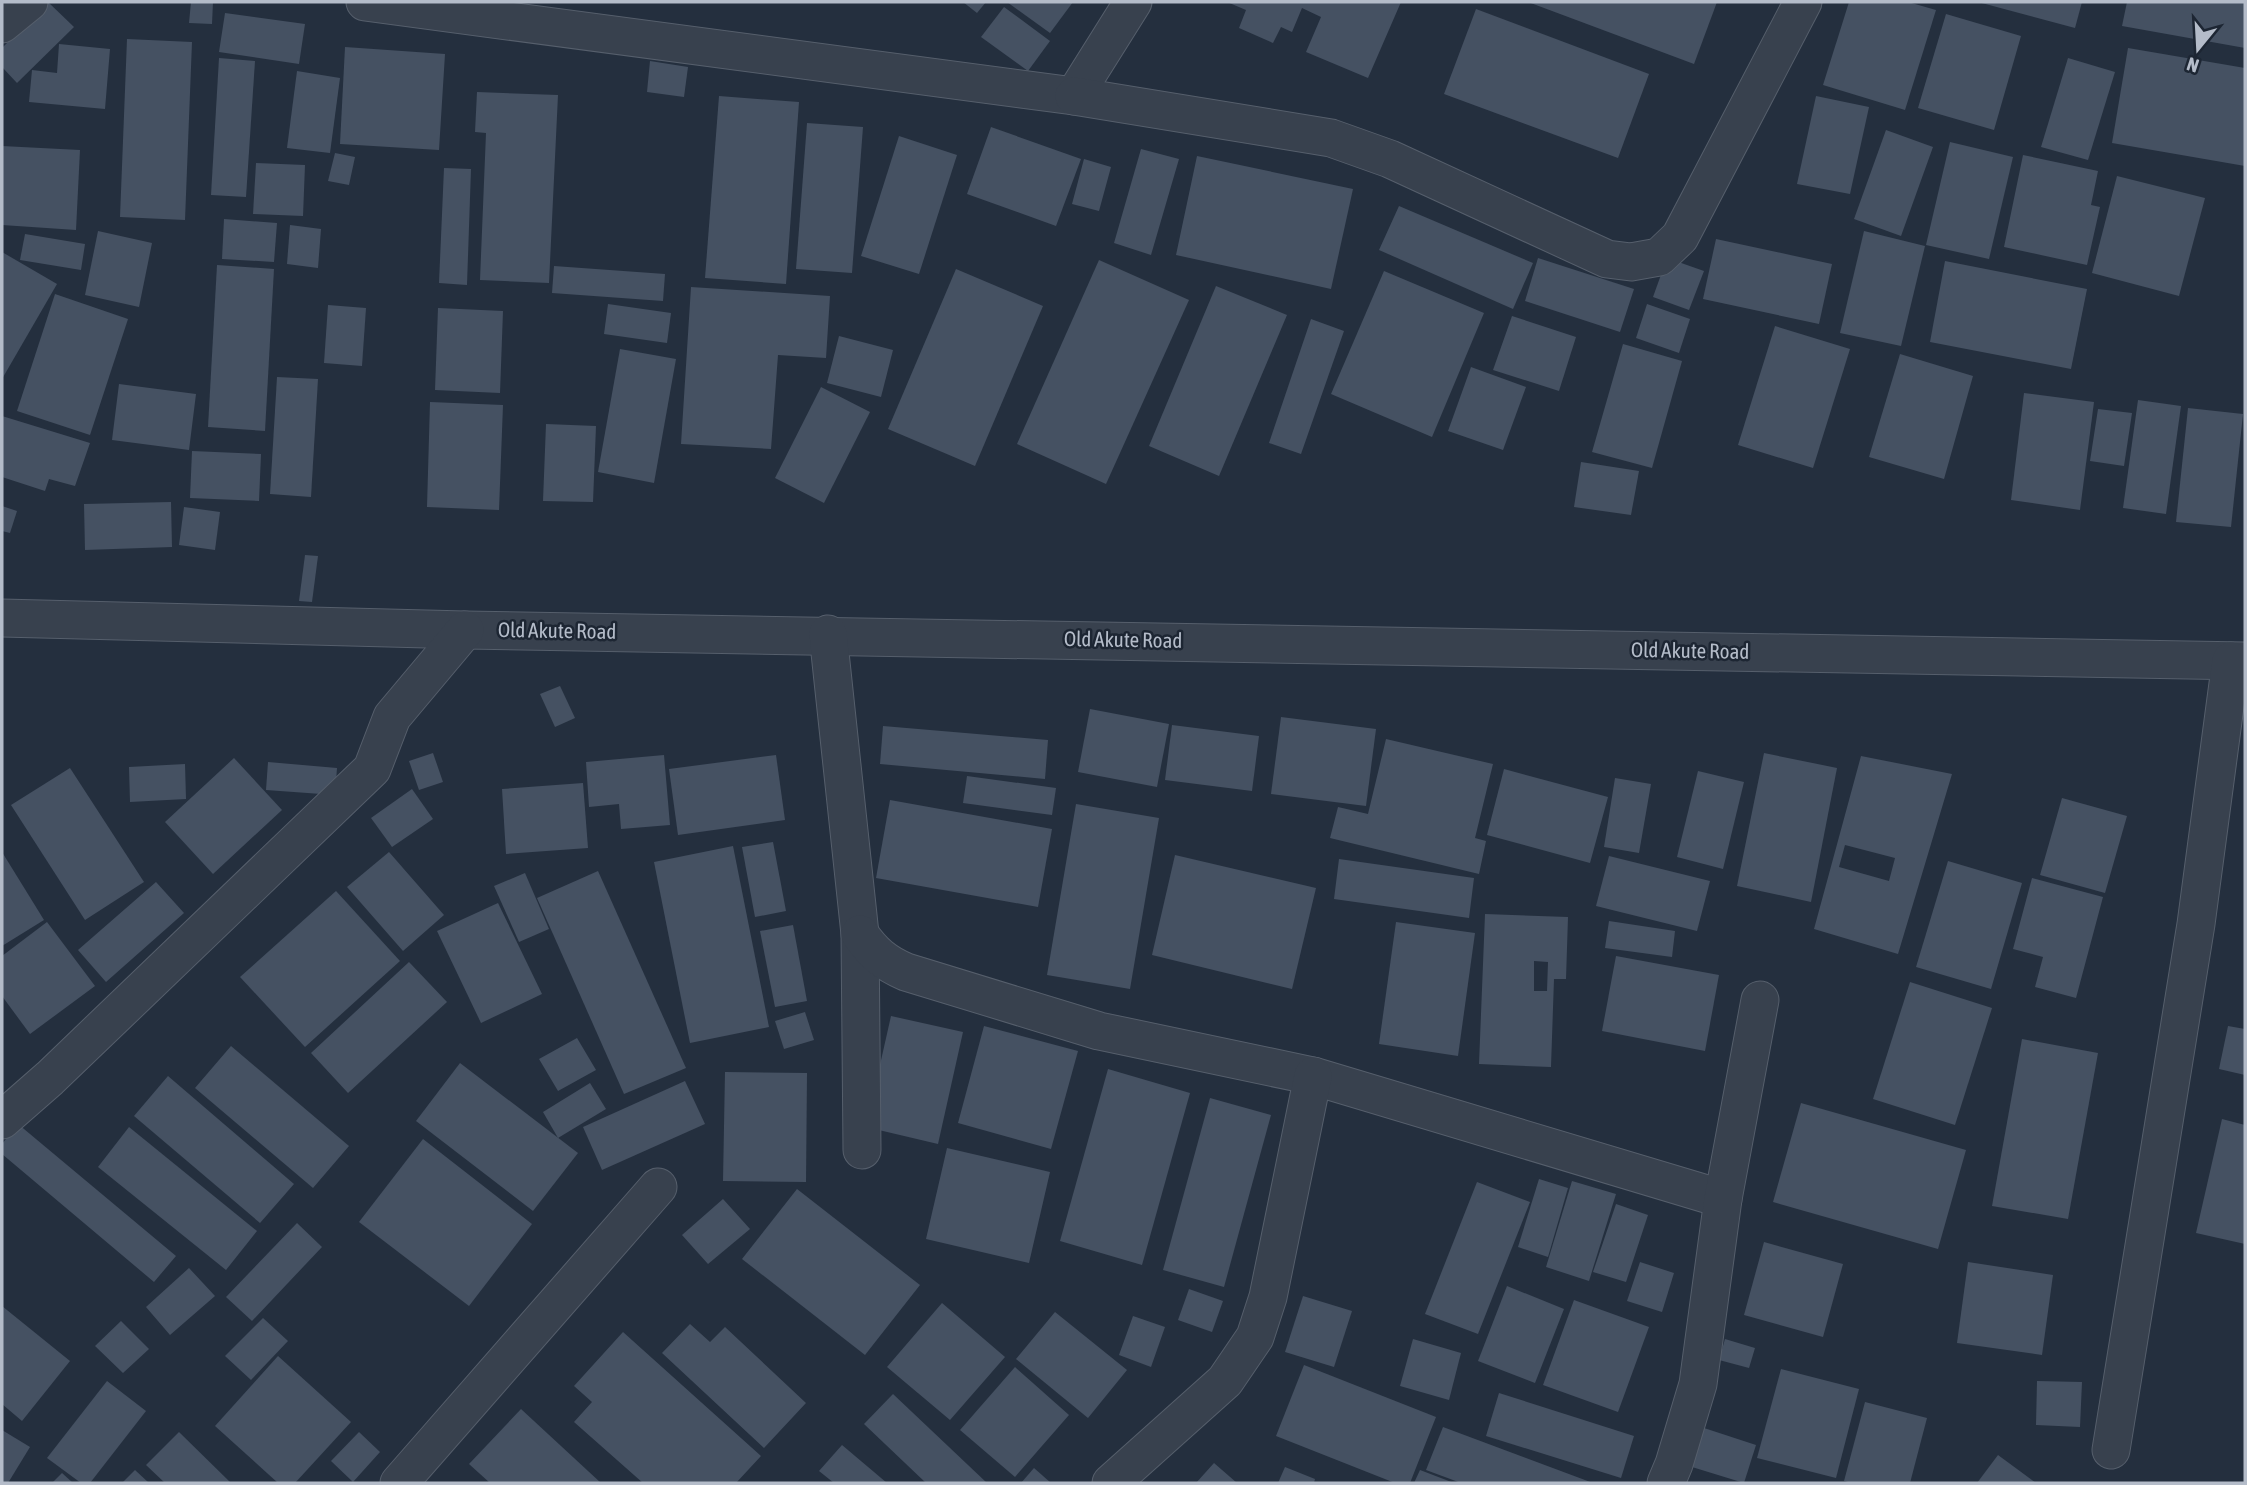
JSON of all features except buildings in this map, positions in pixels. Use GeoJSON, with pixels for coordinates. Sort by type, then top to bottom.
{"type":"FeatureCollection","features":[{"type":"Feature","properties":{"kind":"street"},"geometry":{"type":"LineString","coordinates":[[2,24],[29,2]]}},
{"type":"Feature","properties":{"kind":"street"},"geometry":{"type":"LineString","coordinates":[[365,2],[1074,96],[1331,138],[1390,159],[1607,259],[1631,262],[1659,257],[1680,237],[1804,2]]}},
{"type":"Feature","properties":{"kind":"street"},"geometry":{"type":"LineString","coordinates":[[1074,96],[1133,2]]}},
{"type":"Feature","properties":{"kind":"street","name":"Old Akute Road"},"geometry":{"type":"LineString","coordinates":[[2,618],[2238,661]]}},
{"type":"Feature","properties":{"kind":"street"},"geometry":{"type":"LineString","coordinates":[[2,1120],[60,1068],[372,769],[391,717],[466,629]]}},
{"type":"Feature","properties":{"kind":"street"},"geometry":{"type":"LineString","coordinates":[[828,634],[860,933],[862,1150]]}},
{"type":"Feature","properties":{"kind":"street"},"geometry":{"type":"LineString","coordinates":[[2111,1450],[2238,661]]}},
{"type":"Feature","properties":{"kind":"street"},"geometry":{"type":"LineString","coordinates":[[860,933],[872,952],[887,964],[906,972],[1099,1031],[1313,1076],[1723,1199]]}},
{"type":"Feature","properties":{"kind":"street"},"geometry":{"type":"LineString","coordinates":[[1666,1483],[1698,1384],[1723,1199],[1760,1000]]}},
{"type":"Feature","properties":{"kind":"street"},"geometry":{"type":"LineString","coordinates":[[1111,1483],[1224,1381],[1255,1337],[1268,1297],[1313,1076]]}},
{"type":"Feature","properties":{"kind":"street"},"geometry":{"type":"LineString","coordinates":[[399,1483],[658,1187]]}}]}
